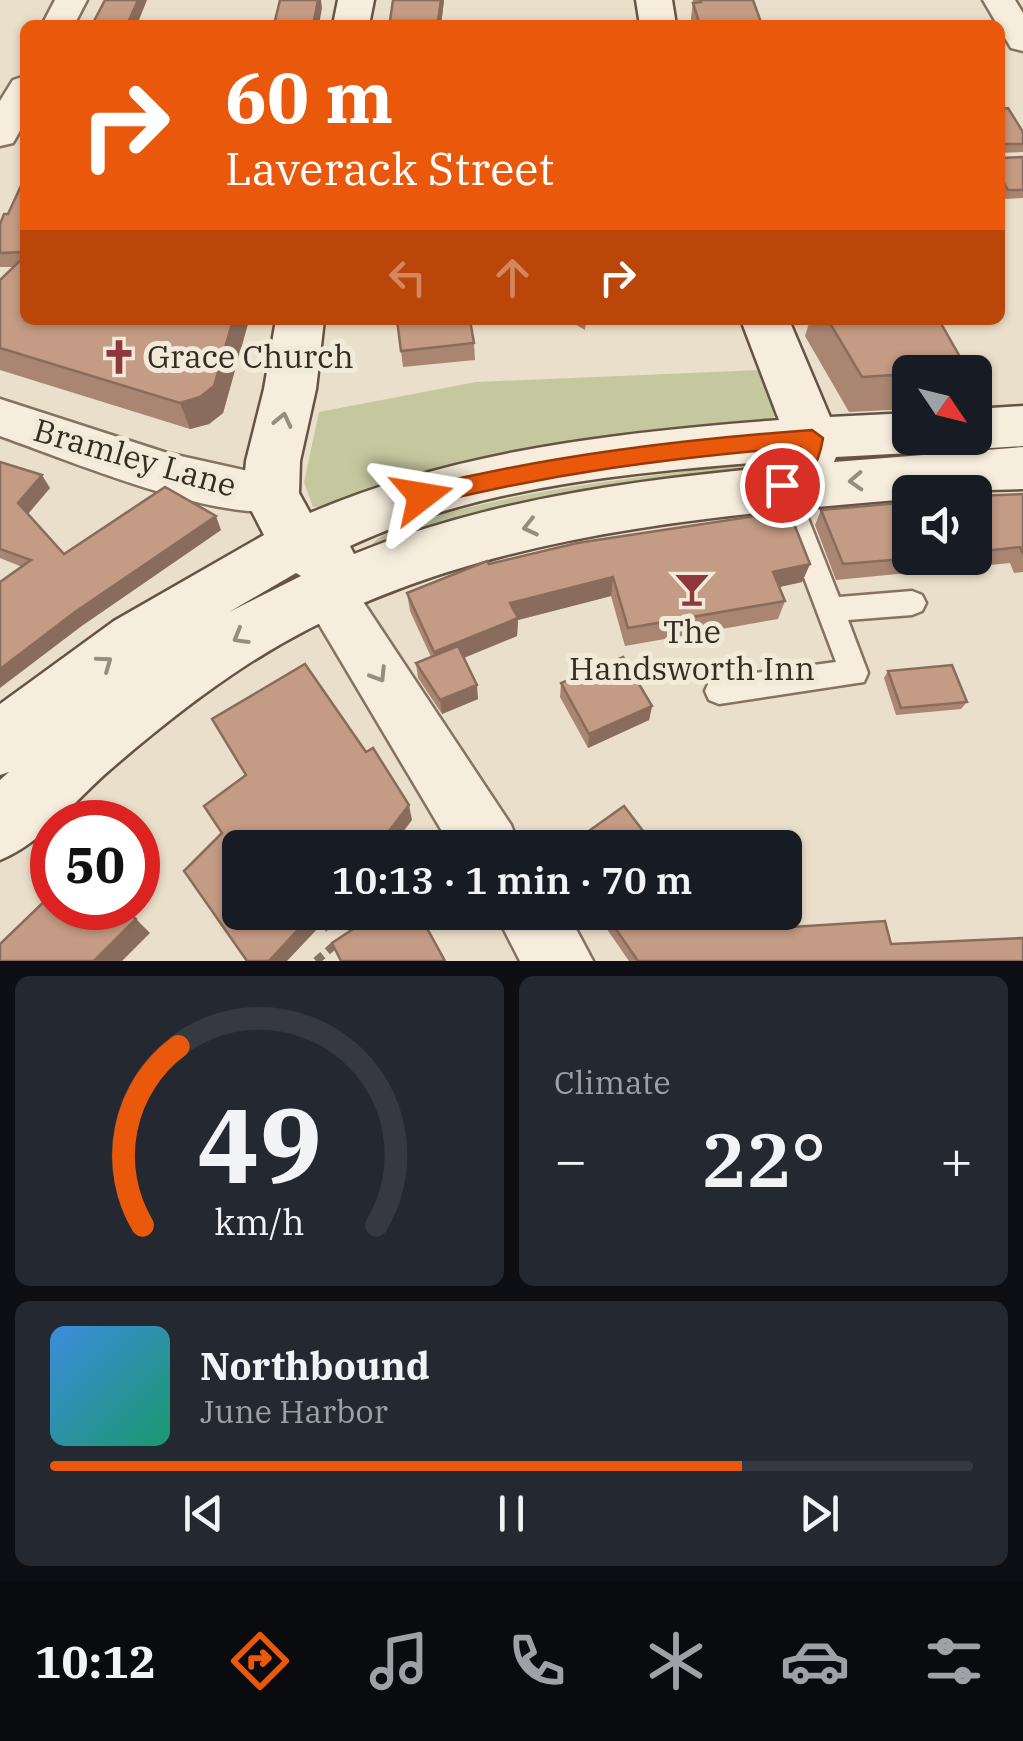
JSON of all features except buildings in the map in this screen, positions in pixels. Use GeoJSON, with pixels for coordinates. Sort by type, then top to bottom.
{"type":"FeatureCollection","features":[{"type":"Feature","properties":{"kind":"main road"},"geometry":{"type":"LineString","coordinates":[[299,325],[290,389],[273,461],[318,551]]}},
{"type":"Feature","properties":{"kind":"main road"},"geometry":{"type":"LineString","coordinates":[[767,325],[812,438],[810,456],[800,472],[782,485]]}},
{"type":"Feature","properties":{"kind":"main road"},"geometry":{"type":"LineString","coordinates":[[992,428],[1023,426]]}},
{"type":"Feature","properties":{"kind":"main road"},"geometry":{"type":"LineString","coordinates":[[0,826],[38,738],[121,719],[230,642],[318,551],[388,505],[523,471],[654,450],[892,433]]}},
{"type":"Feature","properties":{"kind":"main road"},"geometry":{"type":"LineString","coordinates":[[318,551],[533,526],[782,485],[1023,468]]}},
{"type":"Feature","properties":{"kind":"street"},"geometry":{"type":"LineString","coordinates":[[999,0],[1021,35]]}},
{"type":"Feature","properties":{"kind":"street"},"geometry":{"type":"LineString","coordinates":[[0,136],[20,98]]}},
{"type":"Feature","properties":{"kind":"street","name":"Bramley Lane"},"geometry":{"type":"LineString","coordinates":[[0,417],[160,472],[220,488],[318,551]]}},
{"type":"Feature","properties":{"kind":"street"},"geometry":{"type":"LineString","coordinates":[[318,551],[478,830]]}},
{"type":"Feature","properties":{"kind":"street"},"geometry":{"type":"LineString","coordinates":[[539,930],[559,961]]}},
{"type":"Feature","properties":{"kind":"lane"},"geometry":{"type":"LineString","coordinates":[[718,691],[854,674],[782,485]]}},
{"type":"Feature","properties":{"kind":"lane"},"geometry":{"type":"LineString","coordinates":[[830,610],[912,604]]}},
{"type":"Feature","properties":{"kind":"path"},"geometry":{"type":"LineString","coordinates":[[316,961],[324,951],[354,932]]}},
{"type":"Feature","properties":{"kind":"green space"},"geometry":{"type":"Polygon","coordinates":[[[760,370],[776,415],[762,427],[348,506],[313,507],[304,482],[319,412],[476,382],[760,370]]]}},
{"type":"Feature","properties":{"kind":"green space"},"geometry":{"type":"Polygon","coordinates":[[[760,463],[760,468],[750,474],[376,550],[373,543],[414,522],[495,501],[608,481],[760,463]]]}},
{"type":"Feature","properties":{"kind":"place","name":"Grace Church"},"geometry":{"type":"Point","coordinates":[119,357]}},
{"type":"Feature","properties":{"kind":"place","name":"The Handsworth Inn"},"geometry":{"type":"Point","coordinates":[692,589]}},
{"type":"Feature","properties":{"kind":"route"},"geometry":{"type":"LineString","coordinates":[[422,496],[523,471],[654,450],[812,438],[810,456],[800,472],[782,485]]}}]}
